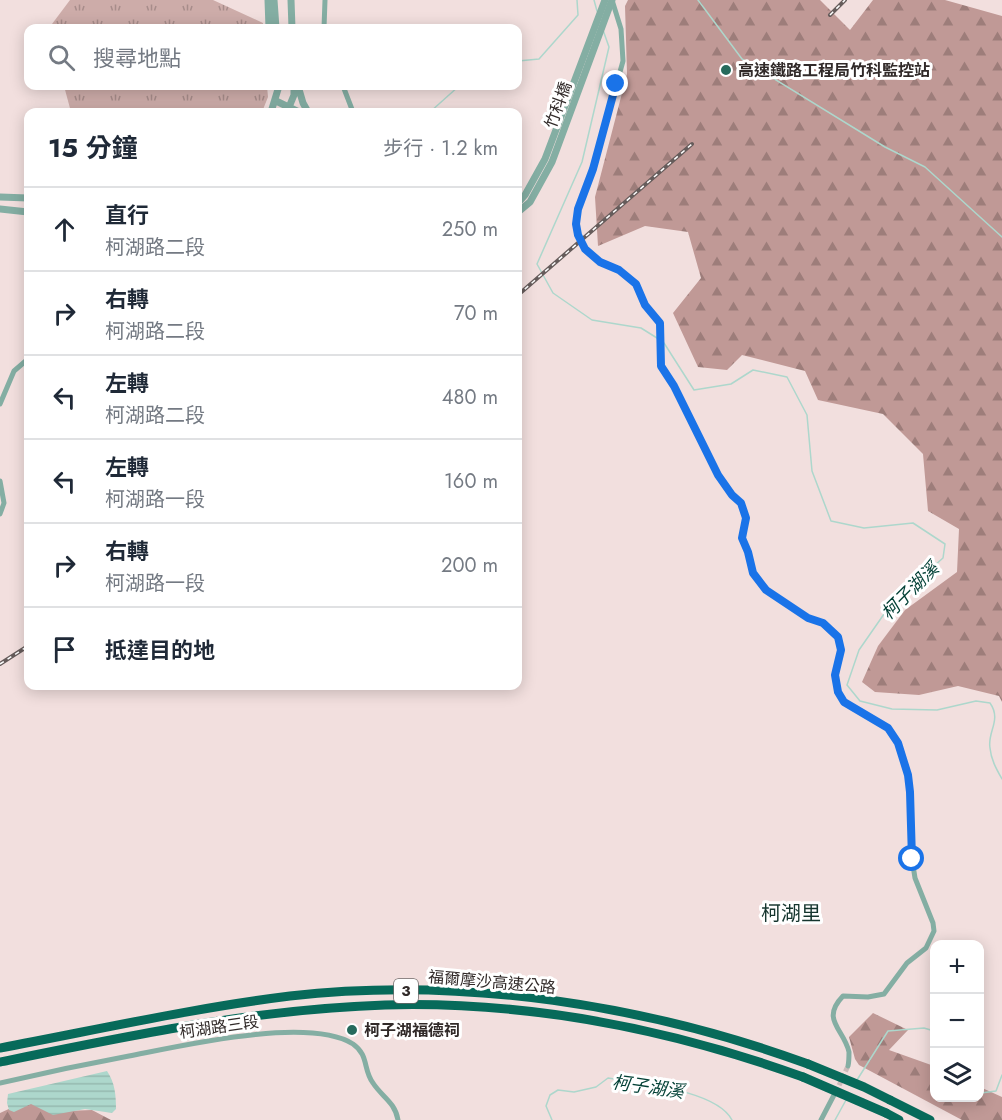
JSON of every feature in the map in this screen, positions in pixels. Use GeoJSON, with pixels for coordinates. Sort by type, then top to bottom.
{"type":"FeatureCollection","features":[{"type":"Feature","properties":{"kind":"highway","name":"福爾摩沙高速公路"},"geometry":{"type":"LineString","coordinates":[[0,1048],[205,1009],[291,996],[417,990],[492,995],[577,1004],[701,1031],[808,1064],[864,1087],[930,1120]]}},
{"type":"Feature","properties":{"kind":"highway","name":"福爾摩沙高速公路"},"geometry":{"type":"LineString","coordinates":[[0,1062],[209,1022],[314,1010],[386,1005],[488,1008],[567,1016],[696,1042],[803,1077],[899,1120]]}},
{"type":"Feature","properties":{"kind":"street"},"geometry":{"type":"LineString","coordinates":[[268,0],[269,24]]}},
{"type":"Feature","properties":{"kind":"street"},"geometry":{"type":"LineString","coordinates":[[274,0],[276,24]]}},
{"type":"Feature","properties":{"kind":"street"},"geometry":{"type":"LineString","coordinates":[[291,0],[292,24]]}},
{"type":"Feature","properties":{"kind":"street"},"geometry":{"type":"LineString","coordinates":[[324,24],[325,0]]}},
{"type":"Feature","properties":{"kind":"street","name":"竹科橋"},"geometry":{"type":"LineString","coordinates":[[522,198],[545,159],[604,0]]}},
{"type":"Feature","properties":{"kind":"street"},"geometry":{"type":"LineString","coordinates":[[612,0],[621,29],[623,61],[593,169],[578,209],[576,224],[578,235],[585,249],[600,262],[619,270],[636,284],[645,305],[660,323],[661,366],[674,386],[718,475],[732,495],[741,503],[746,518],[742,538],[753,573],[766,590],[808,618],[823,623],[838,637],[841,650],[835,675],[838,692],[844,702],[888,728],[904,758],[910,792],[910,826],[915,878],[933,922],[934,931],[926,948],[907,963],[884,994],[868,997],[843,996],[838,1002],[834,1009],[833,1019],[849,1051],[848,1066]]}},
{"type":"Feature","properties":{"kind":"street","name":"竹科橋"},"geometry":{"type":"LineString","coordinates":[[522,209],[530,202],[552,162],[612,0]]}},
{"type":"Feature","properties":{"kind":"street"},"geometry":{"type":"LineString","coordinates":[[274,90],[276,101],[285,108]]}},
{"type":"Feature","properties":{"kind":"street"},"geometry":{"type":"LineString","coordinates":[[275,108],[278,90]]}},
{"type":"Feature","properties":{"kind":"street"},"geometry":{"type":"LineString","coordinates":[[289,108],[295,90]]}},
{"type":"Feature","properties":{"kind":"street"},"geometry":{"type":"LineString","coordinates":[[298,90],[306,108]]}},
{"type":"Feature","properties":{"kind":"street"},"geometry":{"type":"LineString","coordinates":[[345,90],[351,108]]}},
{"type":"Feature","properties":{"kind":"street"},"geometry":{"type":"LineString","coordinates":[[0,197],[24,198]]}},
{"type":"Feature","properties":{"kind":"street"},"geometry":{"type":"LineString","coordinates":[[0,209],[24,212]]}},
{"type":"Feature","properties":{"kind":"street"},"geometry":{"type":"LineString","coordinates":[[0,404],[14,371],[24,362]]}},
{"type":"Feature","properties":{"kind":"street"},"geometry":{"type":"LineString","coordinates":[[0,481],[4,502],[0,514]]}},
{"type":"Feature","properties":{"kind":"street","name":"柯湖路三段"},"geometry":{"type":"LineString","coordinates":[[0,1083],[198,1042],[237,1036],[299,1032],[341,1039],[360,1049],[366,1061],[370,1080],[394,1107],[398,1120]]}},
{"type":"Feature","properties":{"kind":"street"},"geometry":{"type":"LineString","coordinates":[[821,1120],[834,1095]]}},
{"type":"Feature","properties":{"kind":"green space"},"geometry":{"type":"Polygon","coordinates":[[[70,0],[213,0],[263,23],[263,24],[52,24],[70,0]]]}},
{"type":"Feature","properties":{"kind":"green space"},"geometry":{"type":"Polygon","coordinates":[[[628,0],[820,0],[850,30],[873,0],[945,0],[1002,16],[1002,702],[999,696],[958,686],[919,695],[875,692],[862,682],[878,646],[905,610],[957,572],[959,529],[928,511],[923,454],[883,414],[818,400],[805,371],[742,355],[727,370],[698,367],[673,313],[701,278],[688,232],[645,226],[598,246],[595,197],[627,74],[625,6],[628,0]]]}},
{"type":"Feature","properties":{"kind":"green space"},"geometry":{"type":"Polygon","coordinates":[[[65,90],[267,90],[268,97],[264,108],[70,108],[65,90]]]}},
{"type":"Feature","properties":{"kind":"green space"},"geometry":{"type":"Polygon","coordinates":[[[873,1013],[908,1030],[889,1050],[930,1065],[930,1102],[984,1102],[984,1089],[1002,1097],[1002,1120],[962,1120],[859,1065],[849,1037],[873,1013]]]}},
{"type":"Feature","properties":{"kind":"green space"},"geometry":{"type":"Polygon","coordinates":[[[24,1102],[65,1111],[92,1110],[111,1120],[0,1120],[0,1113],[24,1102]]]}},
{"type":"Feature","properties":{"kind":"water"},"geometry":{"type":"Polygon","coordinates":[[[107,1071],[115,1094],[116,1109],[112,1113],[85,1109],[53,1115],[31,1104],[14,1112],[9,1110],[8,1094],[107,1071]]]}},
{"type":"Feature","properties":{"kind":"waterway"},"geometry":{"type":"LineString","coordinates":[[522,61],[539,59],[578,15],[577,0]]}},
{"type":"Feature","properties":{"kind":"waterway","name":"柯子湖溪"},"geometry":{"type":"LineString","coordinates":[[594,0],[597,11]]}},
{"type":"Feature","properties":{"kind":"waterway"},"geometry":{"type":"LineString","coordinates":[[698,0],[742,59],[885,147],[925,167],[1002,237]]}},
{"type":"Feature","properties":{"kind":"waterway","name":"柯子湖溪"},"geometry":{"type":"LineString","coordinates":[[603,30],[609,47],[582,162],[537,264],[553,293],[592,320],[641,328],[657,338]]}},
{"type":"Feature","properties":{"kind":"waterway"},"geometry":{"type":"LineString","coordinates":[[434,108],[455,90]]}},
{"type":"Feature","properties":{"kind":"waterway","name":"柯子湖溪"},"geometry":{"type":"LineString","coordinates":[[664,343],[694,390],[731,384],[753,370],[787,377],[807,415],[812,471],[831,521],[864,528],[913,523],[945,544],[943,558],[891,604],[859,650],[847,685],[860,701],[892,709],[937,710],[976,701],[990,703],[995,715],[990,742],[991,752],[994,765],[1002,779]]}},
{"type":"Feature","properties":{"kind":"waterway","name":"柯子湖溪"},"geometry":{"type":"LineString","coordinates":[[857,1080],[888,1031],[924,1028],[930,1030]]}},
{"type":"Feature","properties":{"kind":"waterway","name":"柯子湖溪"},"geometry":{"type":"LineString","coordinates":[[984,1093],[996,1091],[1002,1075]]}},
{"type":"Feature","properties":{"kind":"waterway","name":"柯子湖溪"},"geometry":{"type":"LineString","coordinates":[[552,1120],[546,1106],[550,1095],[558,1090],[574,1092],[596,1087],[608,1078],[658,1086],[694,1095],[711,1102],[732,1120]]}},
{"type":"Feature","properties":{"kind":"waterway","name":"柯子湖溪"},"geometry":{"type":"LineString","coordinates":[[835,1120],[846,1100]]}},
{"type":"Feature","properties":{"kind":"tunnel"},"geometry":{"type":"LineString","coordinates":[[836,1092],[848,1066]]}},
{"type":"Feature","properties":{"kind":"railway"},"geometry":{"type":"LineString","coordinates":[[830,15],[845,0]]}},
{"type":"Feature","properties":{"kind":"railway"},"geometry":{"type":"LineString","coordinates":[[522,292],[692,144]]}},
{"type":"Feature","properties":{"kind":"railway"},"geometry":{"type":"LineString","coordinates":[[0,664],[24,649]]}},
{"type":"Feature","properties":{"kind":"place","name":"高速鐵路工程局竹科監控站"},"geometry":{"type":"Point","coordinates":[726,70]}},
{"type":"Feature","properties":{"kind":"place","name":"柯子湖福德祠"},"geometry":{"type":"Point","coordinates":[352,1030]}},
{"type":"Feature","properties":{"kind":"district","name":"柯湖里"},"geometry":{"type":"Point","coordinates":[791,913]}},
{"type":"Feature","properties":{"kind":"route"},"geometry":{"type":"LineString","coordinates":[[616,84],[593,169],[578,209],[576,224],[578,235],[585,249],[600,262],[619,270],[636,284],[645,305],[660,323],[661,366],[674,386],[718,475],[732,495],[741,503],[746,518],[742,538],[753,573],[766,590],[808,618],[823,623],[838,637],[841,650],[835,675],[838,692],[844,702],[888,728],[898,743],[908,775],[912,859]]}}]}
